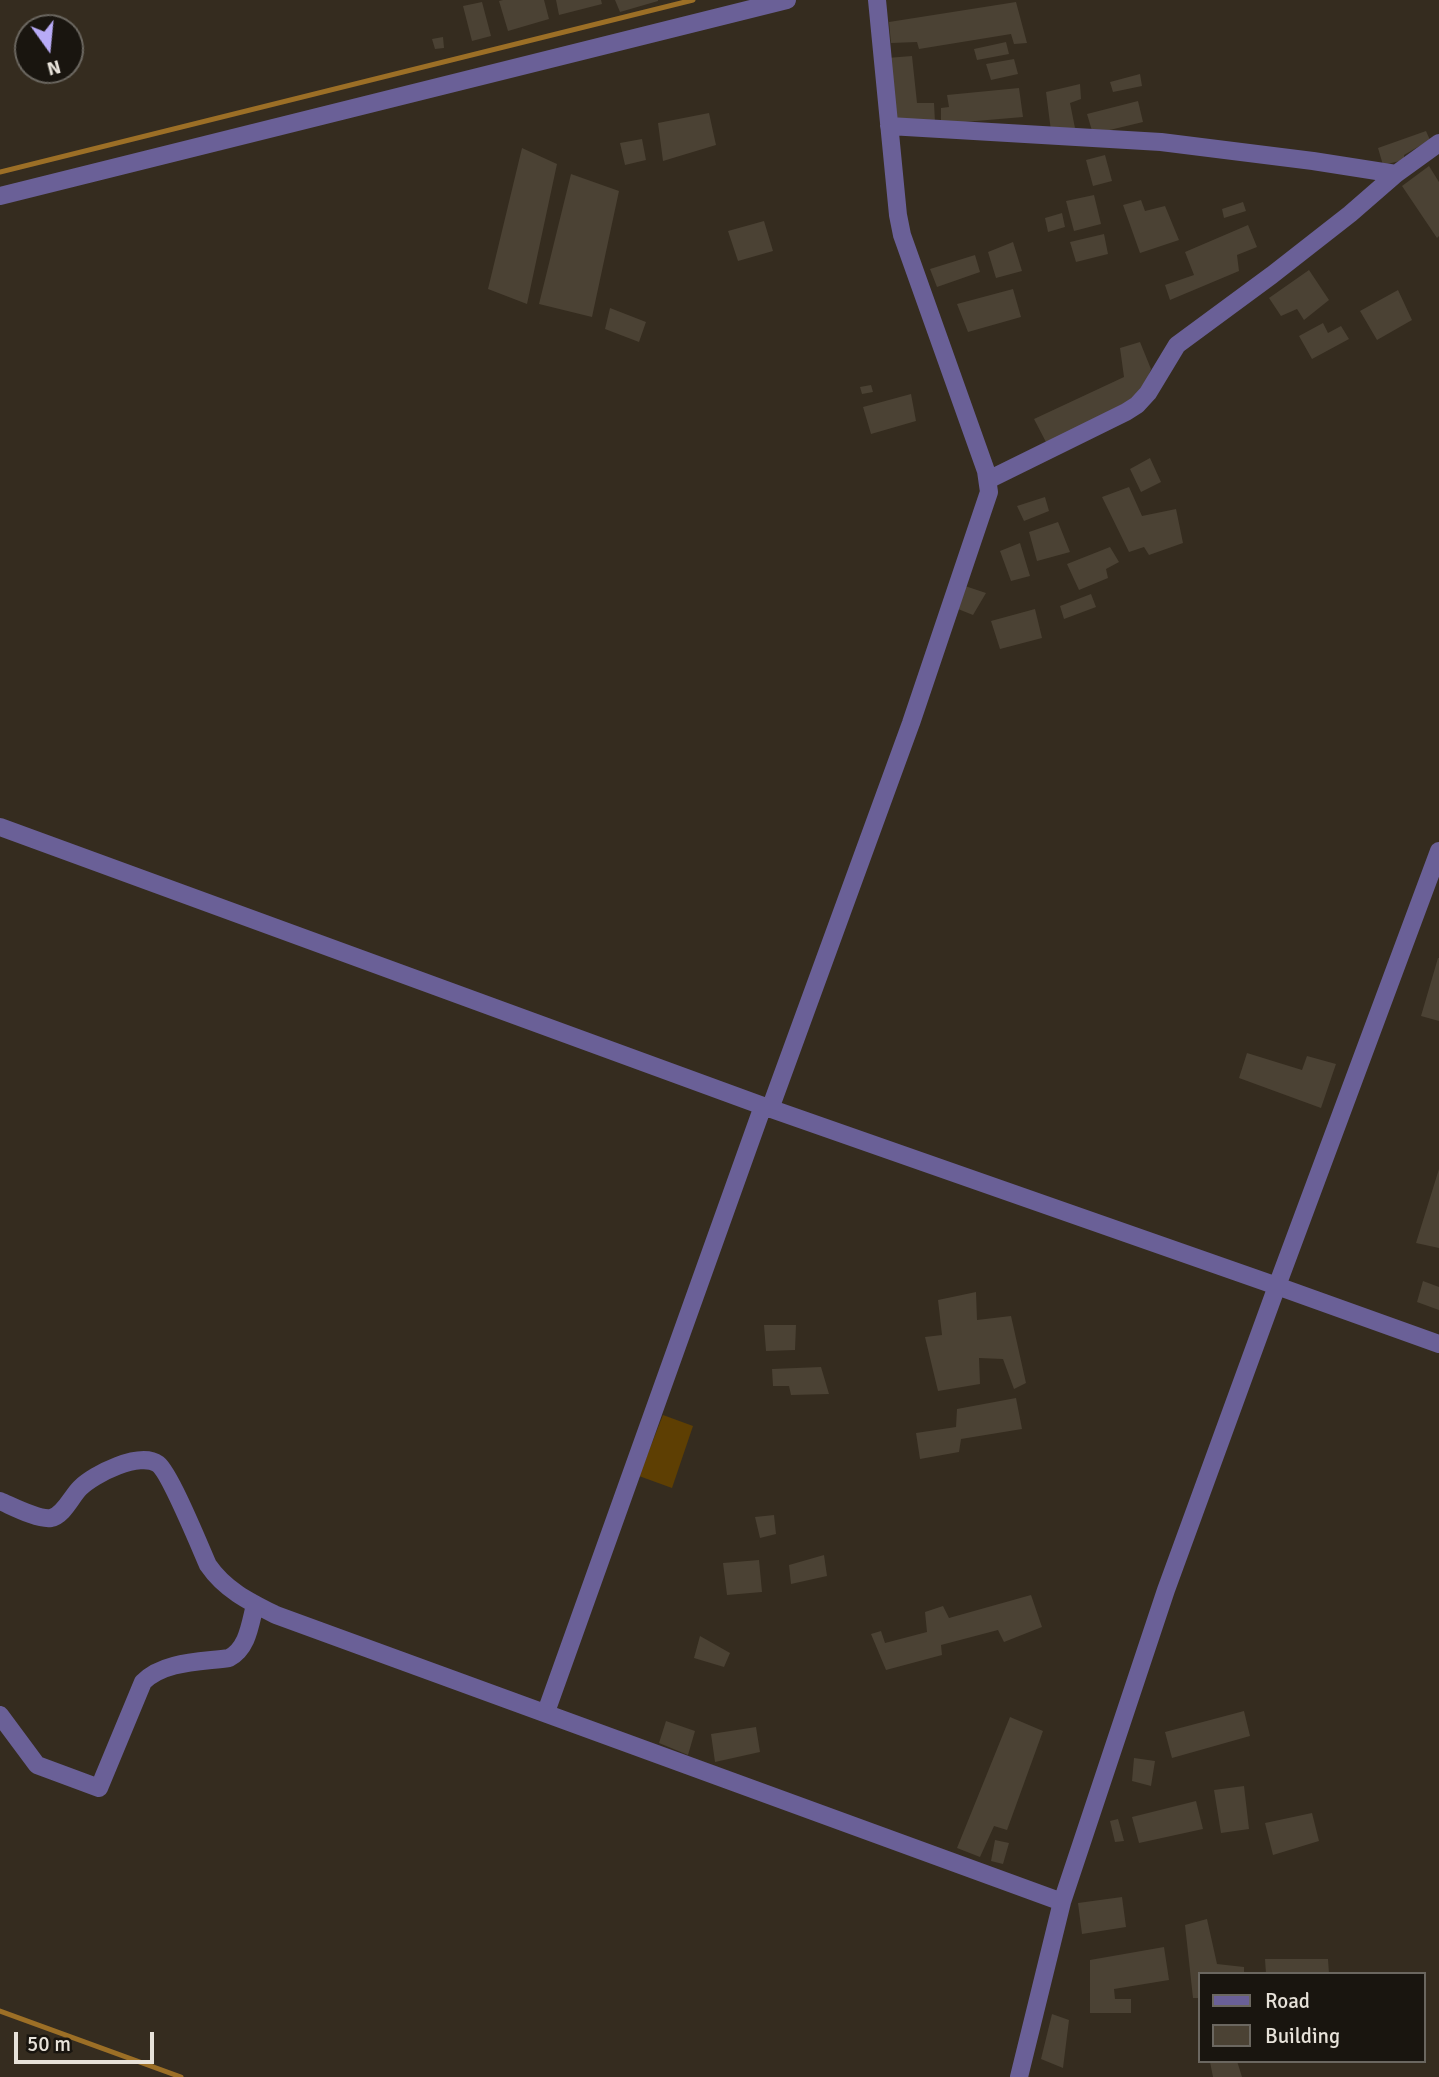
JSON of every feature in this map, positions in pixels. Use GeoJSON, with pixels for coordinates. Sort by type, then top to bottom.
{"type":"FeatureCollection","features":[{"type":"Feature","properties":{"kind":"street"},"geometry":{"type":"LineString","coordinates":[[0,196],[787,0]]}},
{"type":"Feature","properties":{"kind":"street"},"geometry":{"type":"LineString","coordinates":[[546,1712],[911,723],[989,492],[988,480],[902,235],[877,0]]}},
{"type":"Feature","properties":{"kind":"street"},"geometry":{"type":"LineString","coordinates":[[889,126],[1161,142],[1396,174]]}},
{"type":"Feature","properties":{"kind":"street"},"geometry":{"type":"LineString","coordinates":[[988,480],[1137,405],[1177,345],[1439,143]]}},
{"type":"Feature","properties":{"kind":"street"},"geometry":{"type":"LineString","coordinates":[[0,827],[773,1097],[1439,1345]]}},
{"type":"Feature","properties":{"kind":"street"},"geometry":{"type":"LineString","coordinates":[[1019,2077],[1062,1902],[1166,1590],[1439,851]]}},
{"type":"Feature","properties":{"kind":"street"},"geometry":{"type":"LineString","coordinates":[[0,1502],[43,1518],[52,1518],[60,1513],[81,1487],[100,1472],[123,1464],[149,1461],[159,1465],[169,1478],[214,1574],[229,1589],[255,1605],[276,1615],[1062,1902]]}},
{"type":"Feature","properties":{"kind":"street"},"geometry":{"type":"LineString","coordinates":[[0,1715],[37,1765],[99,1788],[143,1682],[153,1672],[163,1668],[229,1658],[237,1654],[242,1648],[255,1605]]}},
{"type":"Feature","properties":{"kind":"shaded area"},"geometry":{"type":"Polygon","coordinates":[[[663,1415],[693,1426],[672,1488],[639,1476],[663,1415]]]}},
{"type":"Feature","properties":{"kind":"building"},"geometry":{"type":"Polygon","coordinates":[[[544,0],[549,19],[508,31],[499,1],[544,0]]]}},
{"type":"Feature","properties":{"kind":"building"},"geometry":{"type":"Polygon","coordinates":[[[556,0],[601,0],[602,4],[559,15],[556,0]]]}},
{"type":"Feature","properties":{"kind":"building"},"geometry":{"type":"Polygon","coordinates":[[[615,0],[658,0],[658,1],[620,12],[615,0]]]}},
{"type":"Feature","properties":{"kind":"building"},"geometry":{"type":"Polygon","coordinates":[[[482,2],[491,36],[472,41],[463,6],[482,2]]]}},
{"type":"Feature","properties":{"kind":"building"},"geometry":{"type":"Polygon","coordinates":[[[1016,2],[1027,43],[1014,44],[1011,34],[919,49],[917,42],[891,43],[889,22],[1016,2]]]}},
{"type":"Feature","properties":{"kind":"building"},"geometry":{"type":"Polygon","coordinates":[[[443,37],[444,48],[435,49],[432,39],[443,37]]]}},
{"type":"Feature","properties":{"kind":"building"},"geometry":{"type":"Polygon","coordinates":[[[1006,42],[1009,54],[977,60],[974,49],[1006,42]]]}},
{"type":"Feature","properties":{"kind":"building"},"geometry":{"type":"Polygon","coordinates":[[[912,56],[917,103],[934,103],[935,122],[895,122],[887,58],[912,56]]]}},
{"type":"Feature","properties":{"kind":"building"},"geometry":{"type":"Polygon","coordinates":[[[1014,59],[1018,74],[991,80],[986,64],[1014,59]]]}},
{"type":"Feature","properties":{"kind":"building"},"geometry":{"type":"Polygon","coordinates":[[[1140,74],[1142,86],[1113,92],[1110,82],[1140,74]]]}},
{"type":"Feature","properties":{"kind":"building"},"geometry":{"type":"Polygon","coordinates":[[[1080,84],[1081,99],[1070,103],[1075,128],[1051,131],[1046,92],[1080,84]]]}},
{"type":"Feature","properties":{"kind":"building"},"geometry":{"type":"Polygon","coordinates":[[[1019,88],[1023,117],[941,124],[941,108],[949,107],[947,95],[1019,88]]]}},
{"type":"Feature","properties":{"kind":"building"},"geometry":{"type":"Polygon","coordinates":[[[1138,101],[1143,122],[1093,134],[1087,114],[1138,101]]]}},
{"type":"Feature","properties":{"kind":"building"},"geometry":{"type":"Polygon","coordinates":[[[709,113],[716,145],[663,161],[658,123],[709,113]]]}},
{"type":"Feature","properties":{"kind":"building"},"geometry":{"type":"Polygon","coordinates":[[[1426,131],[1430,140],[1404,155],[1404,160],[1383,165],[1378,148],[1426,131]]]}},
{"type":"Feature","properties":{"kind":"building"},"geometry":{"type":"Polygon","coordinates":[[[642,139],[646,160],[625,165],[620,143],[642,139]]]}},
{"type":"Feature","properties":{"kind":"building"},"geometry":{"type":"Polygon","coordinates":[[[522,148],[557,164],[527,304],[488,289],[522,148]]]}},
{"type":"Feature","properties":{"kind":"building"},"geometry":{"type":"Polygon","coordinates":[[[1105,155],[1112,181],[1093,186],[1086,160],[1105,155]]]}},
{"type":"Feature","properties":{"kind":"building"},"geometry":{"type":"Polygon","coordinates":[[[1429,166],[1439,182],[1437,238],[1402,186],[1429,166]]]}},
{"type":"Feature","properties":{"kind":"building"},"geometry":{"type":"Polygon","coordinates":[[[571,174],[619,191],[592,317],[539,304],[571,174]]]}},
{"type":"Feature","properties":{"kind":"building"},"geometry":{"type":"Polygon","coordinates":[[[1094,195],[1101,224],[1074,231],[1066,201],[1094,195]]]}},
{"type":"Feature","properties":{"kind":"building"},"geometry":{"type":"Polygon","coordinates":[[[1141,200],[1145,211],[1165,206],[1179,240],[1140,253],[1123,205],[1141,200]]]}},
{"type":"Feature","properties":{"kind":"building"},"geometry":{"type":"Polygon","coordinates":[[[1243,202],[1246,211],[1224,218],[1222,209],[1243,202]]]}},
{"type":"Feature","properties":{"kind":"building"},"geometry":{"type":"Polygon","coordinates":[[[1062,213],[1065,227],[1048,232],[1045,218],[1062,213]]]}},
{"type":"Feature","properties":{"kind":"building"},"geometry":{"type":"Polygon","coordinates":[[[764,221],[773,251],[738,261],[728,231],[764,221]]]}},
{"type":"Feature","properties":{"kind":"building"},"geometry":{"type":"Polygon","coordinates":[[[1248,225],[1257,247],[1237,255],[1239,271],[1170,300],[1165,285],[1194,275],[1185,252],[1248,225]]]}},
{"type":"Feature","properties":{"kind":"building"},"geometry":{"type":"Polygon","coordinates":[[[1104,234],[1108,254],[1076,262],[1070,242],[1104,234]]]}},
{"type":"Feature","properties":{"kind":"building"},"geometry":{"type":"Polygon","coordinates":[[[1013,242],[1022,271],[996,278],[988,252],[1013,242]]]}},
{"type":"Feature","properties":{"kind":"building"},"geometry":{"type":"Polygon","coordinates":[[[975,255],[980,272],[937,287],[930,269],[975,255]]]}},
{"type":"Feature","properties":{"kind":"building"},"geometry":{"type":"Polygon","coordinates":[[[1309,270],[1329,300],[1304,320],[1297,309],[1281,316],[1269,298],[1309,270]]]}},
{"type":"Feature","properties":{"kind":"building"},"geometry":{"type":"Polygon","coordinates":[[[1013,289],[1021,317],[968,332],[957,304],[1013,289]]]}},
{"type":"Feature","properties":{"kind":"building"},"geometry":{"type":"Polygon","coordinates":[[[1398,290],[1412,320],[1377,340],[1360,311],[1398,290]]]}},
{"type":"Feature","properties":{"kind":"building"},"geometry":{"type":"Polygon","coordinates":[[[610,308],[646,322],[639,342],[605,329],[610,308]]]}},
{"type":"Feature","properties":{"kind":"building"},"geometry":{"type":"Polygon","coordinates":[[[1323,323],[1328,333],[1341,326],[1349,339],[1312,359],[1299,336],[1323,323]]]}},
{"type":"Feature","properties":{"kind":"building"},"geometry":{"type":"Polygon","coordinates":[[[1140,342],[1151,369],[1140,398],[1047,444],[1034,419],[1124,377],[1120,348],[1140,342]]]}},
{"type":"Feature","properties":{"kind":"building"},"geometry":{"type":"Polygon","coordinates":[[[871,385],[873,392],[862,394],[860,387],[871,385]]]}},
{"type":"Feature","properties":{"kind":"building"},"geometry":{"type":"Polygon","coordinates":[[[911,394],[916,421],[871,434],[863,407],[911,394]]]}},
{"type":"Feature","properties":{"kind":"building"},"geometry":{"type":"Polygon","coordinates":[[[1150,458],[1161,482],[1141,492],[1130,469],[1150,458]]]}},
{"type":"Feature","properties":{"kind":"building"},"geometry":{"type":"Polygon","coordinates":[[[1129,487],[1142,516],[1176,509],[1183,543],[1149,555],[1144,547],[1129,552],[1102,497],[1129,487]]]}},
{"type":"Feature","properties":{"kind":"building"},"geometry":{"type":"Polygon","coordinates":[[[1045,497],[1049,511],[1024,521],[1017,506],[1045,497]]]}},
{"type":"Feature","properties":{"kind":"building"},"geometry":{"type":"Polygon","coordinates":[[[1058,522],[1070,552],[1037,561],[1029,532],[1058,522]]]}},
{"type":"Feature","properties":{"kind":"building"},"geometry":{"type":"Polygon","coordinates":[[[1020,543],[1030,576],[1011,581],[1000,551],[1020,543]]]}},
{"type":"Feature","properties":{"kind":"building"},"geometry":{"type":"Polygon","coordinates":[[[1110,547],[1119,562],[1106,569],[1108,578],[1079,590],[1067,564],[1110,547]]]}},
{"type":"Feature","properties":{"kind":"building"},"geometry":{"type":"Polygon","coordinates":[[[965,586],[986,593],[973,615],[958,609],[965,586]]]}},
{"type":"Feature","properties":{"kind":"building"},"geometry":{"type":"Polygon","coordinates":[[[1091,594],[1096,607],[1064,619],[1060,606],[1091,594]]]}},
{"type":"Feature","properties":{"kind":"building"},"geometry":{"type":"Polygon","coordinates":[[[1035,609],[1042,638],[1000,649],[991,621],[1035,609]]]}},
{"type":"Feature","properties":{"kind":"building"},"geometry":{"type":"Polygon","coordinates":[[[1439,958],[1439,1021],[1421,1016],[1439,958]]]}},
{"type":"Feature","properties":{"kind":"building"},"geometry":{"type":"Polygon","coordinates":[[[1247,1053],[1302,1070],[1307,1056],[1336,1064],[1321,1108],[1239,1078],[1247,1053]]]}},
{"type":"Feature","properties":{"kind":"building"},"geometry":{"type":"Polygon","coordinates":[[[1439,1169],[1439,1248],[1416,1243],[1439,1169]]]}},
{"type":"Feature","properties":{"kind":"building"},"geometry":{"type":"Polygon","coordinates":[[[1423,1281],[1439,1287],[1439,1310],[1417,1302],[1423,1281]]]}},
{"type":"Feature","properties":{"kind":"building"},"geometry":{"type":"Polygon","coordinates":[[[976,1292],[977,1320],[1011,1316],[1026,1383],[1014,1389],[1003,1359],[979,1358],[980,1384],[938,1391],[925,1337],[942,1335],[938,1300],[976,1292]]]}},
{"type":"Feature","properties":{"kind":"building"},"geometry":{"type":"Polygon","coordinates":[[[764,1325],[796,1325],[795,1350],[766,1351],[764,1325]]]}},
{"type":"Feature","properties":{"kind":"building"},"geometry":{"type":"Polygon","coordinates":[[[821,1367],[829,1394],[791,1395],[789,1386],[773,1386],[772,1369],[821,1367]]]}},
{"type":"Feature","properties":{"kind":"building"},"geometry":{"type":"Polygon","coordinates":[[[1016,1398],[1022,1429],[961,1439],[959,1452],[920,1459],[916,1433],[956,1427],[957,1409],[1016,1398]]]}},
{"type":"Feature","properties":{"kind":"building"},"geometry":{"type":"Polygon","coordinates":[[[774,1515],[776,1534],[760,1538],[755,1517],[774,1515]]]}},
{"type":"Feature","properties":{"kind":"building"},"geometry":{"type":"Polygon","coordinates":[[[824,1555],[827,1576],[791,1584],[789,1565],[824,1555]]]}},
{"type":"Feature","properties":{"kind":"building"},"geometry":{"type":"Polygon","coordinates":[[[759,1560],[762,1592],[727,1595],[723,1563],[759,1560]]]}},
{"type":"Feature","properties":{"kind":"building"},"geometry":{"type":"Polygon","coordinates":[[[1031,1595],[1042,1627],[1004,1642],[998,1630],[941,1645],[942,1655],[886,1670],[871,1634],[881,1631],[885,1643],[927,1632],[925,1612],[943,1606],[949,1618],[1031,1595]]]}},
{"type":"Feature","properties":{"kind":"building"},"geometry":{"type":"Polygon","coordinates":[[[700,1636],[730,1653],[724,1667],[694,1658],[700,1636]]]}},
{"type":"Feature","properties":{"kind":"building"},"geometry":{"type":"Polygon","coordinates":[[[1244,1711],[1250,1736],[1172,1758],[1165,1732],[1244,1711]]]}},
{"type":"Feature","properties":{"kind":"building"},"geometry":{"type":"Polygon","coordinates":[[[1010,1717],[1043,1731],[1007,1830],[994,1826],[980,1857],[957,1848],[1010,1717]]]}},
{"type":"Feature","properties":{"kind":"building"},"geometry":{"type":"Polygon","coordinates":[[[666,1721],[695,1731],[688,1755],[659,1743],[666,1721]]]}},
{"type":"Feature","properties":{"kind":"building"},"geometry":{"type":"Polygon","coordinates":[[[756,1727],[760,1752],[715,1762],[711,1734],[756,1727]]]}},
{"type":"Feature","properties":{"kind":"building"},"geometry":{"type":"Polygon","coordinates":[[[1134,1758],[1155,1761],[1151,1786],[1132,1781],[1134,1758]]]}},
{"type":"Feature","properties":{"kind":"building"},"geometry":{"type":"Polygon","coordinates":[[[1244,1786],[1249,1829],[1221,1833],[1214,1790],[1244,1786]]]}},
{"type":"Feature","properties":{"kind":"building"},"geometry":{"type":"Polygon","coordinates":[[[1196,1801],[1203,1829],[1139,1843],[1132,1817],[1196,1801]]]}},
{"type":"Feature","properties":{"kind":"building"},"geometry":{"type":"Polygon","coordinates":[[[1312,1813],[1319,1841],[1273,1855],[1265,1823],[1312,1813]]]}},
{"type":"Feature","properties":{"kind":"building"},"geometry":{"type":"Polygon","coordinates":[[[1118,1819],[1124,1841],[1115,1842],[1110,1821],[1118,1819]]]}},
{"type":"Feature","properties":{"kind":"building"},"geometry":{"type":"Polygon","coordinates":[[[995,1840],[1009,1843],[1003,1864],[991,1861],[995,1840]]]}},
{"type":"Feature","properties":{"kind":"building"},"geometry":{"type":"Polygon","coordinates":[[[1122,1897],[1126,1927],[1082,1934],[1078,1903],[1122,1897]]]}},
{"type":"Feature","properties":{"kind":"building"},"geometry":{"type":"Polygon","coordinates":[[[1207,1919],[1217,1964],[1244,1967],[1244,1972],[1198,1972],[1198,1998],[1193,1998],[1185,1925],[1207,1919]]]}},
{"type":"Feature","properties":{"kind":"building"},"geometry":{"type":"Polygon","coordinates":[[[1164,1947],[1169,1980],[1114,1989],[1115,1999],[1131,1999],[1131,2013],[1090,2013],[1090,1960],[1164,1947]]]}},
{"type":"Feature","properties":{"kind":"building"},"geometry":{"type":"Polygon","coordinates":[[[1265,1959],[1328,1959],[1329,1972],[1266,1972],[1265,1959]]]}},
{"type":"Feature","properties":{"kind":"building"},"geometry":{"type":"Polygon","coordinates":[[[1052,2014],[1069,2020],[1063,2068],[1041,2059],[1052,2014]]]}},
{"type":"Feature","properties":{"kind":"building"},"geometry":{"type":"Polygon","coordinates":[[[1210,2063],[1238,2063],[1242,2077],[1213,2077],[1210,2063]]]}},
{"type":"Feature","properties":{"kind":"waterway"},"geometry":{"type":"LineString","coordinates":[[0,172],[693,0]]}},
{"type":"Feature","properties":{"kind":"waterway"},"geometry":{"type":"LineString","coordinates":[[0,2011],[181,2077]]}}]}
